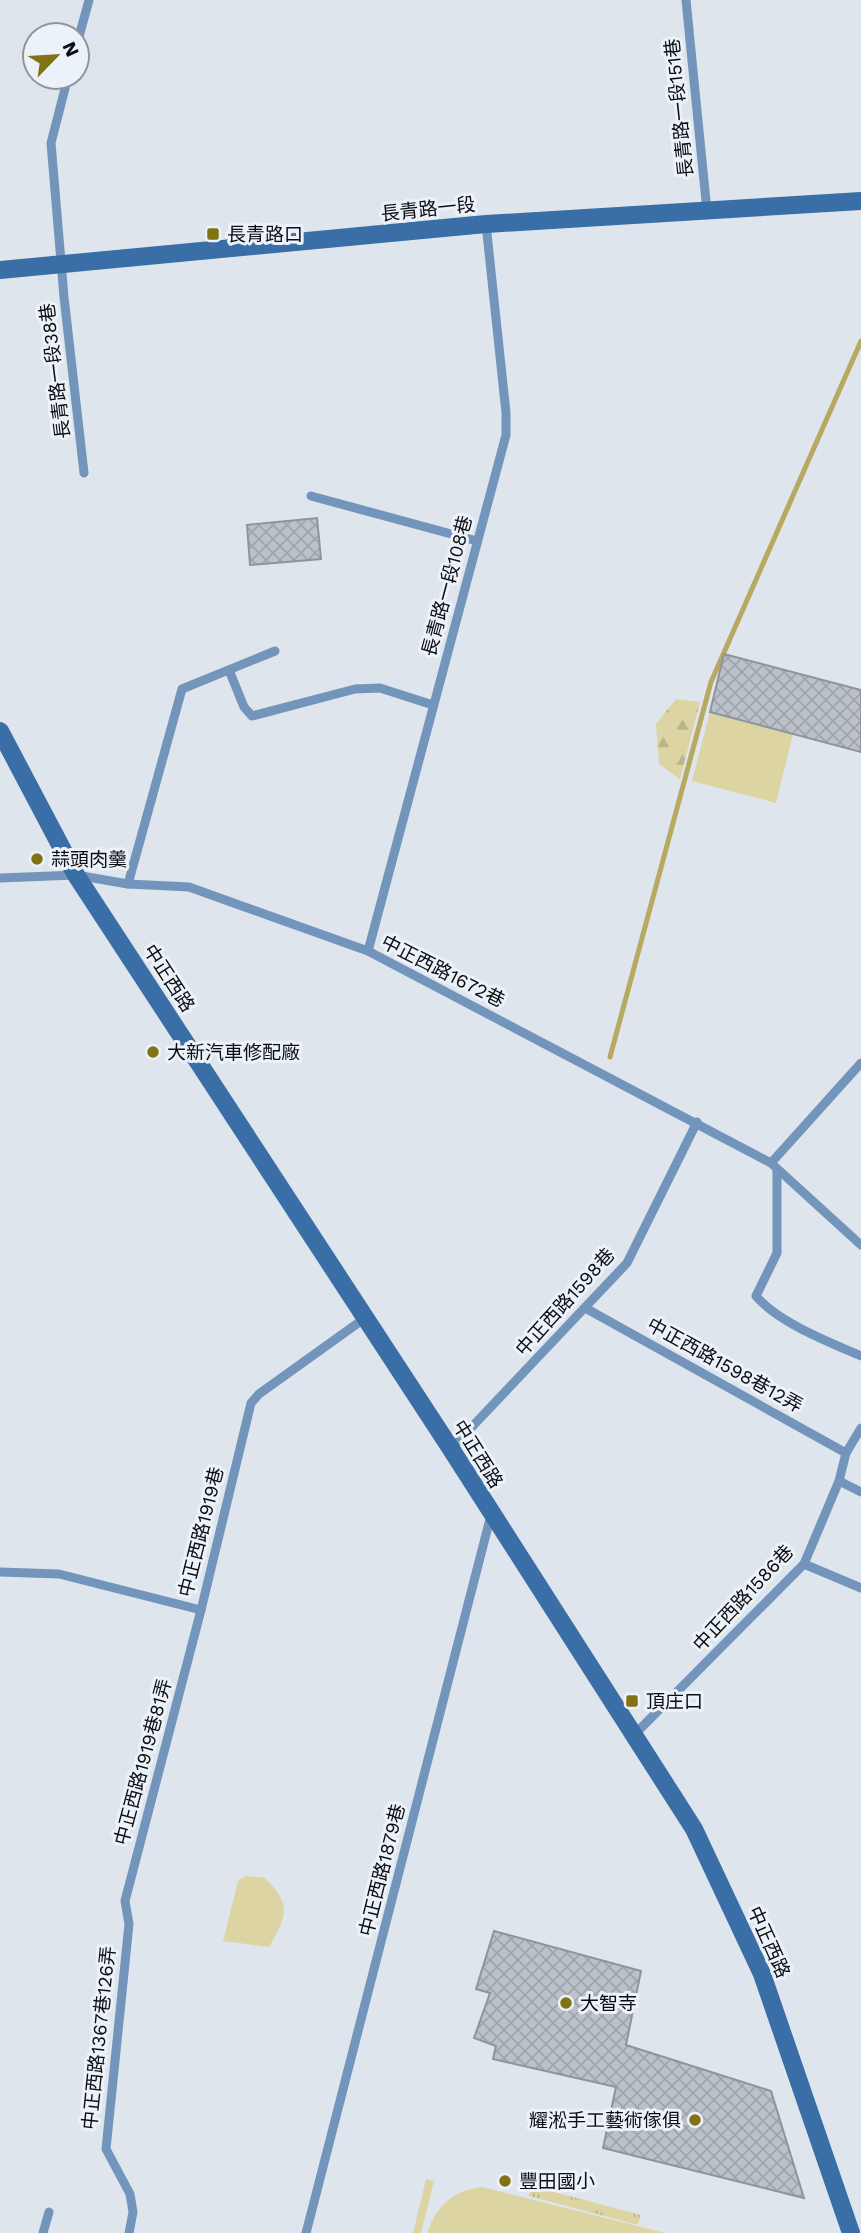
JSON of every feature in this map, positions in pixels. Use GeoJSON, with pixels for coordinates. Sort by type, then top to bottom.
{"type":"FeatureCollection","features":[{"type":"Feature","properties":{"kind":"main road","name":"長青路一段"},"geometry":{"type":"LineString","coordinates":[[0,270],[486,224],[861,201]]}},
{"type":"Feature","properties":{"kind":"main road","name":"中正西路"},"geometry":{"type":"LineString","coordinates":[[0,731],[76,875],[451,1449],[694,1829],[762,1974],[851,2233]]}},
{"type":"Feature","properties":{"kind":"lane"},"geometry":{"type":"LineString","coordinates":[[83,21],[89,0]]}},
{"type":"Feature","properties":{"kind":"lane","name":"長青路一段151巷"},"geometry":{"type":"LineString","coordinates":[[686,0],[707,212]]}},
{"type":"Feature","properties":{"kind":"lane","name":"長青路一段38巷"},"geometry":{"type":"LineString","coordinates":[[64,91],[51,143],[84,473]]}},
{"type":"Feature","properties":{"kind":"lane","name":"長青路一段108巷"},"geometry":{"type":"LineString","coordinates":[[368,951],[506,435],[486,224]]}},
{"type":"Feature","properties":{"kind":"lane"},"geometry":{"type":"LineString","coordinates":[[311,496],[477,541]]}},
{"type":"Feature","properties":{"kind":"lane"},"geometry":{"type":"LineString","coordinates":[[128,884],[182,689],[275,651]]}},
{"type":"Feature","properties":{"kind":"lane"},"geometry":{"type":"LineString","coordinates":[[229,670],[244,707],[252,716],[355,688],[380,688],[433,705]]}},
{"type":"Feature","properties":{"kind":"lane","name":"中正西路1672巷"},"geometry":{"type":"LineString","coordinates":[[0,878],[76,875],[128,884],[189,887],[368,951],[697,1122],[774,1166],[861,1245]]}},
{"type":"Feature","properties":{"kind":"lane"},"geometry":{"type":"LineString","coordinates":[[861,1063],[774,1166],[777,1253],[756,1296],[763,1304],[818,1336],[861,1356]]}},
{"type":"Feature","properties":{"kind":"lane","name":"中正西路1598巷"},"geometry":{"type":"LineString","coordinates":[[451,1449],[626,1264],[697,1122]]}},
{"type":"Feature","properties":{"kind":"lane","name":"中正西路1598巷12弄"},"geometry":{"type":"LineString","coordinates":[[587,1308],[846,1453]]}},
{"type":"Feature","properties":{"kind":"lane","name":"中正西路1919巷"},"geometry":{"type":"LineString","coordinates":[[0,1572],[59,1574],[201,1610],[251,1403],[259,1394],[365,1318]]}},
{"type":"Feature","properties":{"kind":"lane","name":"中正西路1586巷"},"geometry":{"type":"LineString","coordinates":[[635,1734],[804,1564],[839,1481],[846,1453],[861,1428]]}},
{"type":"Feature","properties":{"kind":"lane"},"geometry":{"type":"LineString","coordinates":[[839,1481],[861,1492]]}},
{"type":"Feature","properties":{"kind":"lane","name":"中正西路1879巷"},"geometry":{"type":"LineString","coordinates":[[306,2233],[491,1515]]}},
{"type":"Feature","properties":{"kind":"lane"},"geometry":{"type":"LineString","coordinates":[[804,1564],[861,1588]]}},
{"type":"Feature","properties":{"kind":"lane","name":"中正西路1919巷81弄"},"geometry":{"type":"LineString","coordinates":[[129,1924],[125,1901],[201,1610]]}},
{"type":"Feature","properties":{"kind":"lane","name":"中正西路1367巷126弄"},"geometry":{"type":"LineString","coordinates":[[129,1924],[106,2148],[130,2194],[133,2212],[129,2233]]}},
{"type":"Feature","properties":{"kind":"lane"},"geometry":{"type":"LineString","coordinates":[[43,2233],[49,2212]]}},
{"type":"Feature","properties":{"kind":"green space"},"geometry":{"type":"Polygon","coordinates":[[[676,699],[700,702],[680,779],[659,764],[656,724],[676,699]]]}},
{"type":"Feature","properties":{"kind":"green space"},"geometry":{"type":"Polygon","coordinates":[[[710,712],[793,734],[776,803],[692,781],[710,712]]]}},
{"type":"Feature","properties":{"kind":"green space"},"geometry":{"type":"Polygon","coordinates":[[[246,1876],[265,1878],[283,1903],[283,1918],[269,1947],[223,1941],[238,1881],[246,1876]]]}},
{"type":"Feature","properties":{"kind":"green space"},"geometry":{"type":"Polygon","coordinates":[[[426,2179],[434,2181],[421,2233],[413,2233],[426,2179]]]}},
{"type":"Feature","properties":{"kind":"green space"},"geometry":{"type":"Polygon","coordinates":[[[532,2186],[641,2215],[638,2225],[529,2196],[532,2186]]]}},
{"type":"Feature","properties":{"kind":"green space"},"geometry":{"type":"Polygon","coordinates":[[[482,2187],[665,2233],[427,2233],[447,2201],[462,2192],[482,2187]]]}},
{"type":"Feature","properties":{"kind":"building"},"geometry":{"type":"Polygon","coordinates":[[[317,518],[321,559],[250,565],[247,525],[317,518]]]}},
{"type":"Feature","properties":{"kind":"building"},"geometry":{"type":"Polygon","coordinates":[[[724,654],[861,690],[861,752],[710,712],[724,654]]]}},
{"type":"Feature","properties":{"kind":"building"},"geometry":{"type":"Polygon","coordinates":[[[494,1931],[641,1971],[626,2045],[771,2091],[804,2198],[603,2148],[616,2087],[493,2059],[496,2046],[474,2038],[490,1993],[476,1989],[494,1931]]]}},
{"type":"Feature","properties":{"kind":"waterway"},"geometry":{"type":"LineString","coordinates":[[610,1057],[711,682],[861,341]]}},
{"type":"Feature","properties":{"kind":"place","name":"長青路口"},"geometry":{"type":"Point","coordinates":[213,234]}},
{"type":"Feature","properties":{"kind":"place","name":"蒜頭肉羹"},"geometry":{"type":"Point","coordinates":[37,859]}},
{"type":"Feature","properties":{"kind":"place","name":"大新汽車修配廠"},"geometry":{"type":"Point","coordinates":[153,1052]}},
{"type":"Feature","properties":{"kind":"place","name":"頂庄口"},"geometry":{"type":"Point","coordinates":[632,1701]}},
{"type":"Feature","properties":{"kind":"place","name":"大智寺"},"geometry":{"type":"Point","coordinates":[566,2003]}},
{"type":"Feature","properties":{"kind":"place","name":"耀淞手工藝術傢俱"},"geometry":{"type":"Point","coordinates":[695,2120]}},
{"type":"Feature","properties":{"kind":"place","name":"豐田國小"},"geometry":{"type":"Point","coordinates":[505,2181]}}]}
